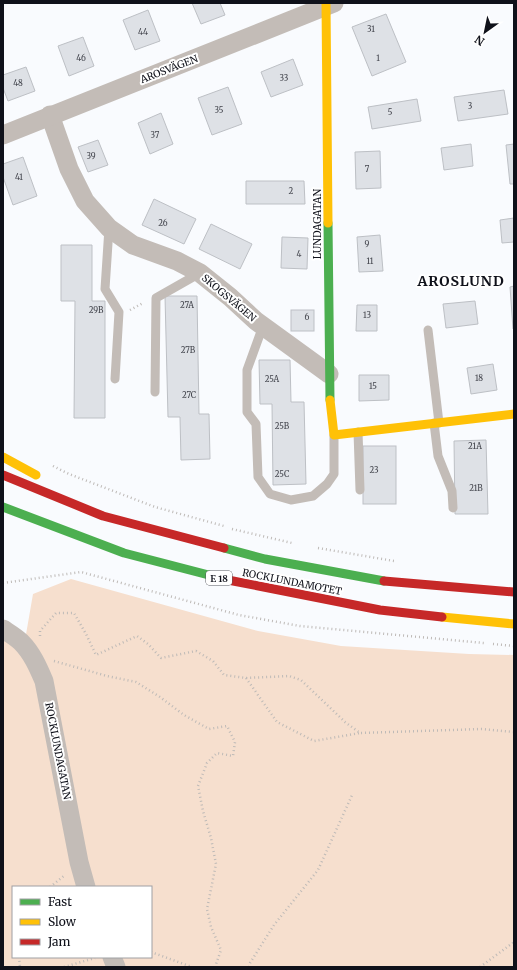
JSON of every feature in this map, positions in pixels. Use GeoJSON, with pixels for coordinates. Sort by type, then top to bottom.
{"type":"FeatureCollection","features":[{"type":"Feature","properties":{"kind":"main road","name":"LUNDAGATAN"},"geometry":{"type":"LineString","coordinates":[[329,4],[329,374],[330,409],[338,434]]}},
{"type":"Feature","properties":{"kind":"main road"},"geometry":{"type":"LineString","coordinates":[[338,434],[514,414]]}},
{"type":"Feature","properties":{"kind":"main road"},"geometry":{"type":"LineString","coordinates":[[3,457],[43,479]]}},
{"type":"Feature","properties":{"kind":"main road"},"geometry":{"type":"LineString","coordinates":[[3,475],[104,516],[272,561],[377,580],[514,592]]}},
{"type":"Feature","properties":{"kind":"main road"},"geometry":{"type":"LineString","coordinates":[[57,486],[104,516]]}},
{"type":"Feature","properties":{"kind":"main road","name":"E 18"},"geometry":{"type":"LineString","coordinates":[[3,507],[35,520]]}},
{"type":"Feature","properties":{"kind":"main road","name":"E 18"},"geometry":{"type":"LineString","coordinates":[[9,519],[35,520]]}},
{"type":"Feature","properties":{"kind":"main road","name":"ROCKLUNDAMOTET"},"geometry":{"type":"LineString","coordinates":[[35,520],[124,553],[243,584],[380,610],[514,624]]}},
{"type":"Feature","properties":{"kind":"street","name":"AROSVÄGEN"},"geometry":{"type":"LineString","coordinates":[[3,135],[50,115],[224,48],[329,4]]}},
{"type":"Feature","properties":{"kind":"street","name":"SKOGSVÄGEN"},"geometry":{"type":"LineString","coordinates":[[50,115],[69,169],[85,200],[109,228],[134,245],[177,261],[200,273],[263,326],[329,374]]}},
{"type":"Feature","properties":{"kind":"street","name":"ROCKLUNDAGATAN"},"geometry":{"type":"LineString","coordinates":[[3,629],[21,642],[44,680],[76,848],[86,886]]}},
{"type":"Feature","properties":{"kind":"lane"},"geometry":{"type":"LineString","coordinates":[[109,228],[105,289],[119,312],[115,379]]}},
{"type":"Feature","properties":{"kind":"lane"},"geometry":{"type":"LineString","coordinates":[[155,392],[156,298],[200,273]]}},
{"type":"Feature","properties":{"kind":"lane"},"geometry":{"type":"LineString","coordinates":[[263,326],[247,370],[247,412],[256,424],[258,477],[270,494],[291,500],[313,496],[327,484],[334,474],[338,434]]}},
{"type":"Feature","properties":{"kind":"lane"},"geometry":{"type":"LineString","coordinates":[[428,330],[438,456],[452,491],[452,508]]}},
{"type":"Feature","properties":{"kind":"lane"},"geometry":{"type":"LineString","coordinates":[[358,432],[360,490]]}},
{"type":"Feature","properties":{"kind":"path"},"geometry":{"type":"LineString","coordinates":[[118,315],[156,298]]}},
{"type":"Feature","properties":{"kind":"path"},"geometry":{"type":"LineString","coordinates":[[49,464],[69,474],[155,507],[228,528],[298,544]]}},
{"type":"Feature","properties":{"kind":"path"},"geometry":{"type":"LineString","coordinates":[[313,547],[396,561]]}},
{"type":"Feature","properties":{"kind":"path"},"geometry":{"type":"LineString","coordinates":[[3,583],[81,572],[239,615],[300,626],[514,646]]}},
{"type":"Feature","properties":{"kind":"path"},"geometry":{"type":"LineString","coordinates":[[40,638],[40,631],[56,613],[74,613],[96,655],[137,636],[148,644],[161,658],[196,651],[213,661],[224,674],[246,678],[289,676],[302,680],[345,722],[360,733]]}},
{"type":"Feature","properties":{"kind":"path"},"geometry":{"type":"LineString","coordinates":[[52,660],[58,663],[136,682],[160,697],[184,715],[209,729],[227,726],[235,742],[233,756],[218,753],[206,763],[198,786],[216,864],[207,909],[211,927],[221,950],[215,967]]}},
{"type":"Feature","properties":{"kind":"path"},"geometry":{"type":"LineString","coordinates":[[246,678],[277,722],[314,741],[360,733],[481,729],[514,732]]}},
{"type":"Feature","properties":{"kind":"path"},"geometry":{"type":"LineString","coordinates":[[249,967],[274,925],[318,870],[353,793]]}},
{"type":"Feature","properties":{"kind":"path"},"geometry":{"type":"LineString","coordinates":[[480,967],[514,942]]}},
{"type":"Feature","properties":{"kind":"path"},"geometry":{"type":"LineString","coordinates":[[152,952],[192,967]]}},
{"type":"Feature","properties":{"kind":"path"},"geometry":{"type":"LineString","coordinates":[[64,967],[96,958]]}},
{"type":"Feature","properties":{"kind":"shaded area"},"geometry":{"type":"Polygon","coordinates":[[[71,579],[258,631],[341,646],[469,654],[514,655],[514,967],[3,967],[3,632],[24,646],[33,594],[71,579]]]}},
{"type":"Feature","properties":{"kind":"building"},"geometry":{"type":"Polygon","coordinates":[[[192,3],[220,3],[225,15],[201,24],[192,3]]]}},
{"type":"Feature","properties":{"kind":"building"},"geometry":{"type":"Polygon","coordinates":[[[148,10],[160,41],[135,50],[123,20],[148,10]]]}},
{"type":"Feature","properties":{"kind":"building"},"geometry":{"type":"Polygon","coordinates":[[[386,14],[406,62],[372,76],[352,27],[386,14]]]}},
{"type":"Feature","properties":{"kind":"building"},"geometry":{"type":"Polygon","coordinates":[[[83,37],[94,66],[69,76],[58,46],[83,37]]]}},
{"type":"Feature","properties":{"kind":"building"},"geometry":{"type":"Polygon","coordinates":[[[293,59],[303,85],[271,97],[261,72],[293,59]]]}},
{"type":"Feature","properties":{"kind":"building"},"geometry":{"type":"Polygon","coordinates":[[[26,67],[35,91],[8,101],[3,88],[3,75],[26,67]]]}},
{"type":"Feature","properties":{"kind":"building"},"geometry":{"type":"Polygon","coordinates":[[[228,87],[242,124],[212,135],[198,98],[228,87]]]}},
{"type":"Feature","properties":{"kind":"building"},"geometry":{"type":"Polygon","coordinates":[[[504,90],[508,114],[458,121],[454,97],[504,90]]]}},
{"type":"Feature","properties":{"kind":"building"},"geometry":{"type":"Polygon","coordinates":[[[417,99],[421,121],[372,129],[368,107],[417,99]]]}},
{"type":"Feature","properties":{"kind":"building"},"geometry":{"type":"Polygon","coordinates":[[[161,113],[173,144],[150,154],[138,123],[161,113]]]}},
{"type":"Feature","properties":{"kind":"building"},"geometry":{"type":"Polygon","coordinates":[[[98,140],[108,165],[88,172],[78,147],[98,140]]]}},
{"type":"Feature","properties":{"kind":"building"},"geometry":{"type":"Polygon","coordinates":[[[471,144],[473,166],[444,170],[441,148],[471,144]]]}},
{"type":"Feature","properties":{"kind":"building"},"geometry":{"type":"Polygon","coordinates":[[[514,144],[514,184],[510,184],[506,145],[514,144]]]}},
{"type":"Feature","properties":{"kind":"building"},"geometry":{"type":"Polygon","coordinates":[[[380,151],[381,188],[356,189],[355,152],[380,151]]]}},
{"type":"Feature","properties":{"kind":"building"},"geometry":{"type":"Polygon","coordinates":[[[23,157],[37,196],[13,205],[3,177],[3,164],[23,157]]]}},
{"type":"Feature","properties":{"kind":"building"},"geometry":{"type":"Polygon","coordinates":[[[246,181],[304,181],[305,204],[246,204],[246,181]]]}},
{"type":"Feature","properties":{"kind":"building"},"geometry":{"type":"Polygon","coordinates":[[[154,199],[196,219],[184,244],[142,225],[154,199]]]}},
{"type":"Feature","properties":{"kind":"building"},"geometry":{"type":"Polygon","coordinates":[[[514,218],[514,242],[502,243],[500,220],[514,218]]]}},
{"type":"Feature","properties":{"kind":"building"},"geometry":{"type":"Polygon","coordinates":[[[211,224],[252,244],[240,269],[199,249],[211,224]]]}},
{"type":"Feature","properties":{"kind":"building"},"geometry":{"type":"Polygon","coordinates":[[[380,235],[383,271],[359,272],[357,237],[380,235]]]}},
{"type":"Feature","properties":{"kind":"building"},"geometry":{"type":"Polygon","coordinates":[[[282,237],[308,238],[307,269],[281,268],[282,237]]]}},
{"type":"Feature","properties":{"kind":"building"},"geometry":{"type":"Polygon","coordinates":[[[61,245],[92,245],[92,301],[105,301],[105,418],[74,418],[75,301],[61,301],[61,245]]]}},
{"type":"Feature","properties":{"kind":"building"},"geometry":{"type":"Polygon","coordinates":[[[514,286],[514,329],[513,329],[510,287],[514,286]]]}},
{"type":"Feature","properties":{"kind":"building"},"geometry":{"type":"Polygon","coordinates":[[[165,296],[197,296],[199,414],[209,414],[210,459],[181,460],[180,417],[168,417],[165,296]]]}},
{"type":"Feature","properties":{"kind":"building"},"geometry":{"type":"Polygon","coordinates":[[[475,301],[478,324],[446,328],[443,304],[475,301]]]}},
{"type":"Feature","properties":{"kind":"building"},"geometry":{"type":"Polygon","coordinates":[[[357,305],[377,305],[377,331],[356,331],[357,305]]]}},
{"type":"Feature","properties":{"kind":"building"},"geometry":{"type":"Polygon","coordinates":[[[291,310],[314,310],[314,331],[291,331],[291,310]]]}},
{"type":"Feature","properties":{"kind":"building"},"geometry":{"type":"Polygon","coordinates":[[[259,360],[290,360],[291,402],[304,402],[306,484],[273,485],[272,404],[260,404],[259,360]]]}},
{"type":"Feature","properties":{"kind":"building"},"geometry":{"type":"Polygon","coordinates":[[[493,364],[497,390],[471,394],[467,368],[493,364]]]}},
{"type":"Feature","properties":{"kind":"building"},"geometry":{"type":"Polygon","coordinates":[[[359,375],[389,375],[389,400],[359,401],[359,375]]]}},
{"type":"Feature","properties":{"kind":"building"},"geometry":{"type":"Polygon","coordinates":[[[486,440],[488,514],[455,514],[454,441],[486,440]]]}},
{"type":"Feature","properties":{"kind":"building"},"geometry":{"type":"Polygon","coordinates":[[[363,446],[396,446],[396,504],[363,504],[363,446]]]}},
{"type":"Feature","properties":{"kind":"traffic: fast"},"geometry":{"type":"LineString","coordinates":[[328,223],[330,400]]}},
{"type":"Feature","properties":{"kind":"traffic: fast"},"geometry":{"type":"LineString","coordinates":[[3,507],[124,553],[228,580]]}},
{"type":"Feature","properties":{"kind":"traffic: fast"},"geometry":{"type":"LineString","coordinates":[[224,548],[265,559],[384,581]]}},
{"type":"Feature","properties":{"kind":"traffic: slow"},"geometry":{"type":"LineString","coordinates":[[326,3],[328,223]]}},
{"type":"Feature","properties":{"kind":"traffic: slow"},"geometry":{"type":"LineString","coordinates":[[330,400],[334,435],[514,414]]}},
{"type":"Feature","properties":{"kind":"traffic: slow"},"geometry":{"type":"LineString","coordinates":[[3,457],[36,475]]}},
{"type":"Feature","properties":{"kind":"traffic: slow"},"geometry":{"type":"LineString","coordinates":[[442,617],[514,624]]}},
{"type":"Feature","properties":{"kind":"traffic: jam"},"geometry":{"type":"LineString","coordinates":[[3,475],[103,516],[224,548]]}},
{"type":"Feature","properties":{"kind":"traffic: jam"},"geometry":{"type":"LineString","coordinates":[[228,580],[380,610],[442,617]]}},
{"type":"Feature","properties":{"kind":"traffic: jam"},"geometry":{"type":"LineString","coordinates":[[384,581],[514,592]]}},
{"type":"Feature","properties":{"kind":"district","name":"AROSLUND"},"geometry":{"type":"Point","coordinates":[461,281]}}]}
